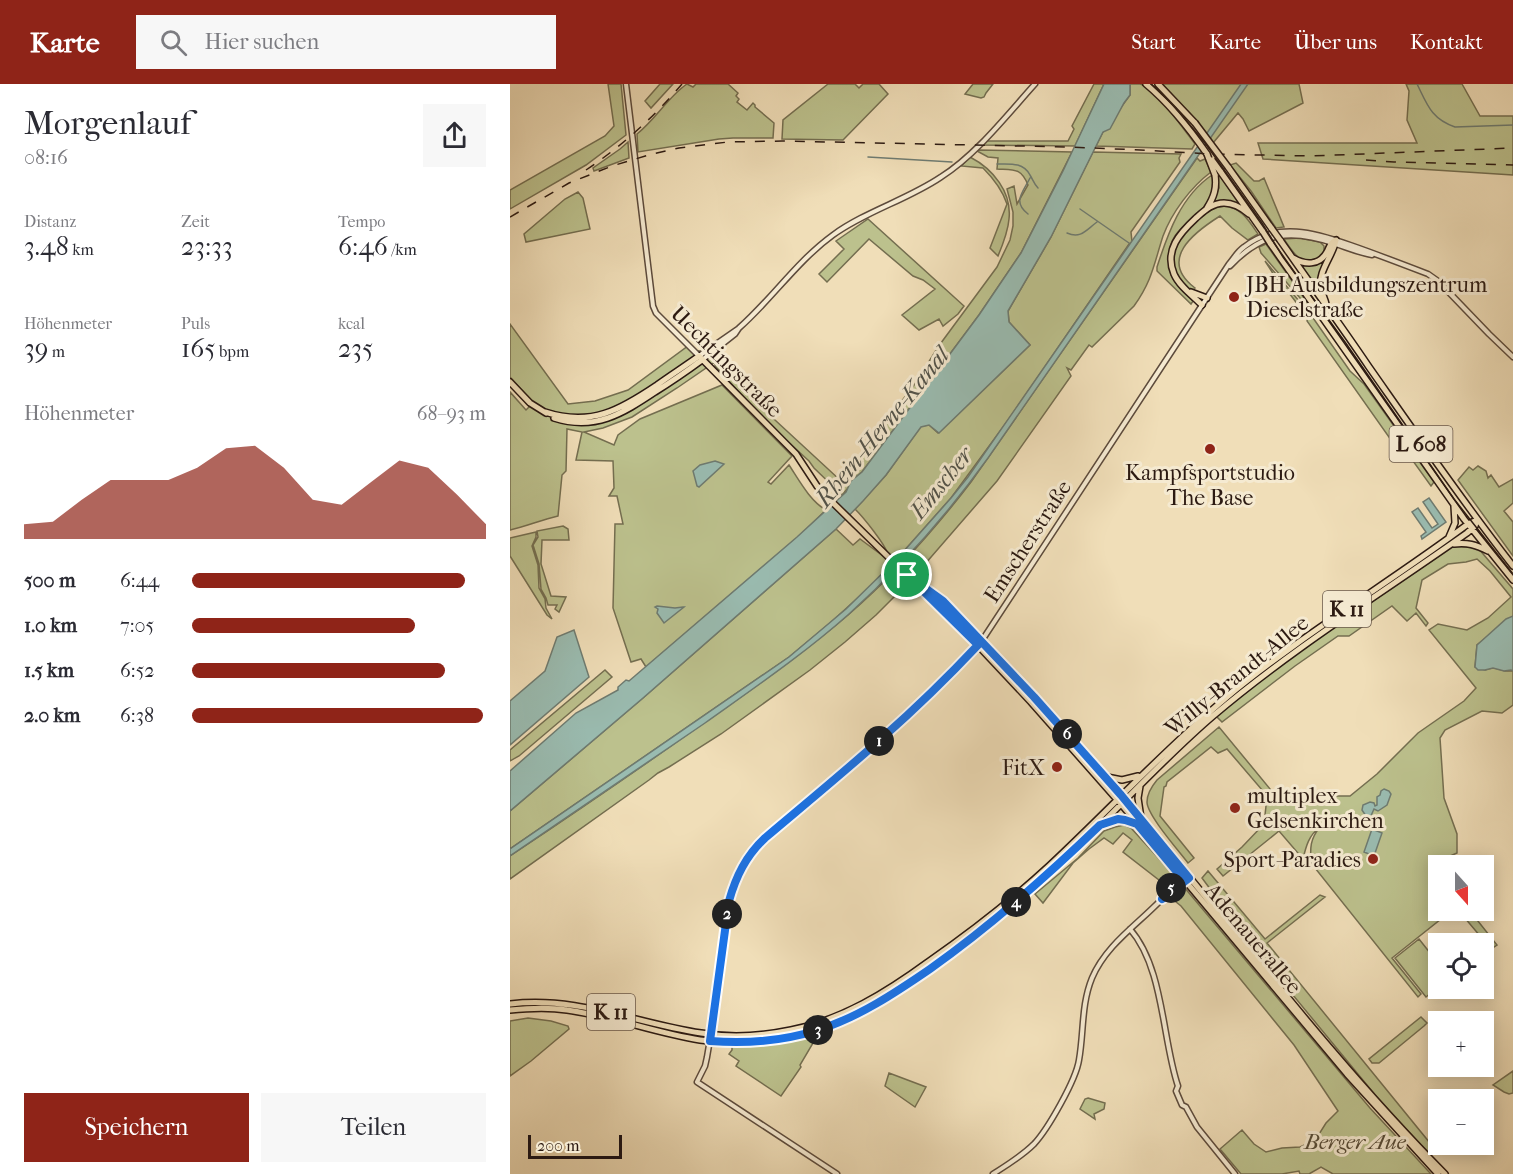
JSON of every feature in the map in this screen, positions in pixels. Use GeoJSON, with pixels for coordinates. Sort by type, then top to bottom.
{"type":"FeatureCollection","features":[{"type":"Feature","properties":{"kind":"main road","name":"L 608"},"geometry":{"type":"LineString","coordinates":[[1146,84],[1168,104],[1190,130],[1217,173],[1263,232],[1470,527],[1513,580]]}},
{"type":"Feature","properties":{"kind":"main road","name":"L 608"},"geometry":{"type":"LineString","coordinates":[[1158,84],[1195,123],[1228,167],[1419,441],[1513,566]]}},
{"type":"Feature","properties":{"kind":"main road"},"geometry":{"type":"LineString","coordinates":[[1206,210],[1215,193],[1217,173]]}},
{"type":"Feature","properties":{"kind":"main road"},"geometry":{"type":"LineString","coordinates":[[1202,305],[1174,275],[1171,261],[1175,242],[1181,233],[1206,210],[1220,203],[1237,206],[1249,214]]}},
{"type":"Feature","properties":{"kind":"main road"},"geometry":{"type":"LineString","coordinates":[[1291,257],[1304,263],[1317,262],[1334,242]]}},
{"type":"Feature","properties":{"kind":"main road","name":"L 608"},"geometry":{"type":"LineString","coordinates":[[1327,309],[1321,282],[1334,242]]}},
{"type":"Feature","properties":{"kind":"main road"},"geometry":{"type":"LineString","coordinates":[[1187,290],[1207,298]]}},
{"type":"Feature","properties":{"kind":"main road"},"geometry":{"type":"LineString","coordinates":[[510,382],[530,403],[551,416],[568,422],[585,423],[608,419],[636,405],[700,358]]}},
{"type":"Feature","properties":{"kind":"main road","name":"Uechtingstraße"},"geometry":{"type":"LineString","coordinates":[[700,358],[796,454],[817,486],[830,500],[905,573]]}},
{"type":"Feature","properties":{"kind":"main road"},"geometry":{"type":"LineString","coordinates":[[1454,504],[1455,523],[1448,543],[1474,544],[1491,552]]}},
{"type":"Feature","properties":{"kind":"main road","name":"Willy-Brandt-Allee"},"geometry":{"type":"LineString","coordinates":[[510,1004],[548,1002],[570,1004],[686,1030],[710,1038],[794,1030],[837,1016],[881,994],[1000,908],[1141,784],[1196,731],[1262,677],[1477,520]]}},
{"type":"Feature","properties":{"kind":"main road","name":"Willy-Brandt-Allee"},"geometry":{"type":"LineString","coordinates":[[510,1010],[528,1008],[565,1010],[656,1031],[746,1042],[788,1037],[818,1030],[866,1010],[971,939],[1040,882],[1100,825],[1142,774],[1194,725],[1251,678],[1298,643],[1448,543]]}},
{"type":"Feature","properties":{"kind":"main road","name":"Adenauerallee"},"geometry":{"type":"LineString","coordinates":[[905,573],[1034,697],[1104,776],[1121,800]]}},
{"type":"Feature","properties":{"kind":"main road","name":"Adenauerallee"},"geometry":{"type":"LineString","coordinates":[[980,644],[1121,800],[1347,1074],[1438,1174]]}},
{"type":"Feature","properties":{"kind":"main road"},"geometry":{"type":"LineString","coordinates":[[1104,776],[1122,780],[1142,774]]}},
{"type":"Feature","properties":{"kind":"main road"},"geometry":{"type":"LineString","coordinates":[[1100,825],[1118,819],[1139,822],[1138,798],[1141,784]]}},
{"type":"Feature","properties":{"kind":"main road","name":"Adenauerallee"},"geometry":{"type":"LineString","coordinates":[[1185,878],[1375,1099],[1446,1174]]}},
{"type":"Feature","properties":{"kind":"street","name":"Uechtingstraße"},"geometry":{"type":"LineString","coordinates":[[626,84],[653,306],[656,313],[700,358]]}},
{"type":"Feature","properties":{"kind":"street"},"geometry":{"type":"LineString","coordinates":[[700,358],[739,328],[810,254],[830,237],[850,223],[926,186],[954,168],[972,152],[1035,84]]}},
{"type":"Feature","properties":{"kind":"street","name":"Emscherstraße"},"geometry":{"type":"LineString","coordinates":[[837,1174],[697,1082],[705,1066],[729,901],[736,880],[751,853],[765,838],[866,753],[980,644],[1202,305],[1241,254],[1274,237],[1288,233],[1311,233],[1334,242]]}},
{"type":"Feature","properties":{"kind":"street"},"geometry":{"type":"LineString","coordinates":[[1334,242],[1431,275],[1513,357]]}},
{"type":"Feature","properties":{"kind":"street"},"geometry":{"type":"LineString","coordinates":[[993,1174],[1034,1143],[1067,1091],[1078,1063],[1088,989],[1102,960],[1130,929],[1185,878]]}},
{"type":"Feature","properties":{"kind":"street"},"geometry":{"type":"LineString","coordinates":[[1130,929],[1146,956],[1155,982],[1179,1099],[1197,1127],[1235,1174]]}},
{"type":"Feature","properties":{"kind":"green space"},"geometry":{"type":"Polygon","coordinates":[[[608,84],[621,84],[626,135],[586,165],[510,209],[510,190],[605,136],[614,126],[608,84]]]}},
{"type":"Feature","properties":{"kind":"green space"},"geometry":{"type":"Polygon","coordinates":[[[660,84],[673,84],[651,108],[645,101],[660,84]]]}},
{"type":"Feature","properties":{"kind":"green space"},"geometry":{"type":"Polygon","coordinates":[[[687,84],[693,87],[696,84],[728,84],[738,93],[737,102],[747,110],[753,103],[774,123],[773,138],[719,139],[638,152],[637,134],[687,84]]]}},
{"type":"Feature","properties":{"kind":"green space"},"geometry":{"type":"Polygon","coordinates":[[[828,84],[855,84],[859,88],[863,84],[879,84],[888,94],[843,140],[782,139],[783,120],[828,84]]]}},
{"type":"Feature","properties":{"kind":"green space"},"geometry":{"type":"Polygon","coordinates":[[[973,84],[993,84],[981,98],[965,94],[973,84]]]}},
{"type":"Feature","properties":{"kind":"green space"},"geometry":{"type":"Polygon","coordinates":[[[1094,84],[1104,84],[1075,146],[983,145],[986,141],[1068,141],[1074,129],[1072,126],[1094,84]]]}},
{"type":"Feature","properties":{"kind":"green space"},"geometry":{"type":"Polygon","coordinates":[[[1130,84],[1140,84],[1154,93],[1195,144],[1192,149],[1096,146],[1103,132],[1130,95],[1130,84]]]}},
{"type":"Feature","properties":{"kind":"green space"},"geometry":{"type":"Polygon","coordinates":[[[1161,84],[1299,84],[1303,103],[1249,131],[1238,113],[1213,143],[1161,84]]]}},
{"type":"Feature","properties":{"kind":"green space"},"geometry":{"type":"Polygon","coordinates":[[[1406,84],[1462,84],[1480,116],[1513,116],[1513,175],[1263,159],[1258,143],[1417,143],[1407,120],[1409,91],[1406,84]]]}},
{"type":"Feature","properties":{"kind":"green space"},"geometry":{"type":"Polygon","coordinates":[[[628,142],[629,158],[594,171],[593,168],[628,142]]]}},
{"type":"Feature","properties":{"kind":"green space"},"geometry":{"type":"Polygon","coordinates":[[[977,151],[1072,152],[1021,253],[979,315],[862,472],[851,481],[842,495],[751,405],[715,366],[715,362],[632,417],[603,428],[584,432],[614,445],[618,435],[640,419],[722,385],[792,456],[768,482],[771,484],[789,465],[810,496],[826,510],[798,537],[646,667],[641,659],[631,662],[613,608],[615,524],[623,524],[617,496],[609,496],[614,488],[613,461],[576,460],[582,432],[567,429],[566,471],[562,475],[558,516],[510,530],[510,392],[526,410],[533,403],[510,377],[510,324],[568,404],[595,401],[628,390],[688,346],[695,351],[711,351],[762,408],[841,481],[917,381],[938,347],[997,267],[1010,240],[1013,212],[1007,189],[1014,186],[1017,204],[1028,185],[1023,175],[1013,170],[997,169],[998,158],[988,157],[977,151]]]}},
{"type":"Feature","properties":{"kind":"green space"},"geometry":{"type":"Polygon","coordinates":[[[1093,152],[1181,154],[1180,162],[1131,232],[1132,242],[951,498],[871,586],[789,657],[510,849],[510,811],[836,529],[853,545],[860,539],[883,556],[888,554],[855,509],[886,475],[921,426],[929,425],[938,433],[1030,345],[1009,322],[1008,311],[1051,237],[1093,152]]]}},
{"type":"Feature","properties":{"kind":"green space"},"geometry":{"type":"Polygon","coordinates":[[[970,157],[993,175],[999,182],[1007,200],[1008,224],[998,256],[990,248],[1007,204],[997,184],[983,168],[961,166],[970,157]]]}},
{"type":"Feature","properties":{"kind":"green space"},"geometry":{"type":"Polygon","coordinates":[[[1197,158],[1200,161],[1205,159],[1211,172],[1189,193],[1171,218],[1149,280],[1134,306],[1092,347],[1089,345],[1071,370],[1067,368],[1071,376],[997,481],[912,579],[876,615],[810,670],[721,734],[658,773],[510,879],[510,856],[774,673],[848,615],[897,568],[971,482],[1197,158]]]}},
{"type":"Feature","properties":{"kind":"green space"},"geometry":{"type":"Polygon","coordinates":[[[1236,163],[1254,181],[1264,178],[1284,227],[1276,228],[1230,165],[1236,163]]]}},
{"type":"Feature","properties":{"kind":"green space"},"geometry":{"type":"Polygon","coordinates":[[[1219,174],[1240,205],[1213,203],[1219,188],[1217,175],[1219,174]]]}},
{"type":"Feature","properties":{"kind":"green space"},"geometry":{"type":"Polygon","coordinates":[[[1212,175],[1211,195],[1205,206],[1175,236],[1168,260],[1173,279],[1193,301],[1191,304],[1157,271],[1157,267],[1171,228],[1184,204],[1192,193],[1212,175]]]}},
{"type":"Feature","properties":{"kind":"green space"},"geometry":{"type":"Polygon","coordinates":[[[578,192],[583,198],[590,229],[526,242],[524,234],[565,199],[578,192]]]}},
{"type":"Feature","properties":{"kind":"green space"},"geometry":{"type":"Polygon","coordinates":[[[1221,205],[1239,211],[1258,234],[1248,240],[1220,216],[1200,230],[1183,248],[1180,257],[1180,267],[1184,278],[1195,288],[1193,291],[1180,281],[1174,269],[1174,256],[1178,243],[1197,220],[1221,205]]]}},
{"type":"Feature","properties":{"kind":"green space"},"geometry":{"type":"Polygon","coordinates":[[[868,219],[964,306],[958,314],[943,326],[939,319],[919,330],[902,315],[935,289],[913,276],[869,239],[827,282],[819,274],[844,249],[836,241],[868,219]]]}},
{"type":"Feature","properties":{"kind":"green space"},"geometry":{"type":"Polygon","coordinates":[[[1300,238],[1320,242],[1324,246],[1324,253],[1311,261],[1301,260],[1284,239],[1300,238]]]}},
{"type":"Feature","properties":{"kind":"green space"},"geometry":{"type":"Polygon","coordinates":[[[1266,244],[1313,313],[1261,253],[1259,247],[1266,244]]]}},
{"type":"Feature","properties":{"kind":"green space"},"geometry":{"type":"Polygon","coordinates":[[[1329,253],[1319,276],[1321,296],[1298,263],[1311,264],[1329,253]]]}},
{"type":"Feature","properties":{"kind":"green space"},"geometry":{"type":"Polygon","coordinates":[[[1265,261],[1311,315],[1350,371],[1364,384],[1434,482],[1431,486],[1403,447],[1391,440],[1307,321],[1308,318],[1283,285],[1281,286],[1265,261]]]}},
{"type":"Feature","properties":{"kind":"green space"},"geometry":{"type":"Polygon","coordinates":[[[1478,466],[1486,471],[1488,478],[1491,475],[1499,487],[1513,479],[1513,503],[1504,511],[1513,522],[1513,556],[1458,480],[1469,467],[1473,470],[1478,466]]]}},
{"type":"Feature","properties":{"kind":"green space"},"geometry":{"type":"Polygon","coordinates":[[[563,526],[568,529],[569,540],[542,540],[541,564],[551,596],[566,597],[559,612],[555,609],[557,605],[548,605],[541,589],[539,564],[533,545],[538,537],[537,531],[563,526]]]}},
{"type":"Feature","properties":{"kind":"green space"},"geometry":{"type":"Polygon","coordinates":[[[536,532],[532,546],[538,565],[539,588],[552,619],[547,615],[510,556],[510,538],[536,532]]]}},
{"type":"Feature","properties":{"kind":"green space"},"geometry":{"type":"Polygon","coordinates":[[[1454,546],[1478,548],[1513,589],[1513,616],[1477,645],[1475,667],[1485,670],[1494,668],[1513,671],[1513,705],[1502,713],[1482,711],[1445,730],[1440,738],[1444,798],[1457,834],[1457,853],[1428,855],[1428,921],[1438,921],[1392,958],[1421,994],[1418,997],[1311,863],[1311,844],[1320,827],[1311,837],[1303,859],[1279,831],[1223,876],[1217,869],[1264,824],[1266,806],[1263,791],[1227,749],[1218,753],[1211,747],[1167,782],[1164,787],[1160,816],[1194,858],[1188,863],[1152,815],[1147,799],[1157,780],[1219,727],[1275,795],[1316,792],[1329,796],[1350,796],[1377,774],[1418,733],[1464,701],[1476,688],[1429,630],[1438,624],[1467,630],[1488,618],[1511,597],[1477,559],[1448,564],[1422,580],[1416,608],[1428,623],[1426,626],[1416,613],[1407,621],[1392,606],[1349,636],[1338,636],[1222,722],[1216,716],[1285,661],[1454,546]]]}},
{"type":"Feature","properties":{"kind":"green space"},"geometry":{"type":"Polygon","coordinates":[[[605,670],[612,677],[519,756],[510,761],[510,750],[605,670]]]}},
{"type":"Feature","properties":{"kind":"green space"},"geometry":{"type":"Polygon","coordinates":[[[1124,825],[1131,828],[1173,874],[1174,880],[1168,887],[1123,852],[1132,840],[1123,833],[1113,844],[1104,838],[1073,863],[1043,903],[1035,894],[1078,858],[1104,831],[1124,825]]]}},
{"type":"Feature","properties":{"kind":"green space"},"geometry":{"type":"Polygon","coordinates":[[[1208,871],[1265,939],[1320,895],[1325,897],[1267,943],[1428,1141],[1428,1153],[1376,1096],[1251,944],[1202,878],[1208,871]]]}},
{"type":"Feature","properties":{"kind":"green space","name":"Berger Aue"},"geometry":{"type":"Polygon","coordinates":[[[1184,887],[1370,1108],[1431,1174],[1333,1174],[1321,1167],[1309,1174],[1300,1174],[1299,1171],[1282,1174],[1241,1174],[1220,1149],[1242,1130],[1254,1144],[1266,1152],[1300,1147],[1316,1139],[1326,1123],[1338,1111],[1294,1045],[1181,906],[1170,897],[1184,887]]]}},
{"type":"Feature","properties":{"kind":"green space"},"geometry":{"type":"Polygon","coordinates":[[[1467,921],[1478,921],[1487,933],[1478,933],[1467,921]]]}},
{"type":"Feature","properties":{"kind":"green space"},"geometry":{"type":"Polygon","coordinates":[[[1419,939],[1428,950],[1428,995],[1426,997],[1395,958],[1419,939]]]}},
{"type":"Feature","properties":{"kind":"green space"},"geometry":{"type":"Polygon","coordinates":[[[1421,1017],[1427,1023],[1424,1026],[1379,1063],[1372,1063],[1369,1059],[1421,1017]]]}},
{"type":"Feature","properties":{"kind":"green space"},"geometry":{"type":"Polygon","coordinates":[[[528,1018],[551,1021],[568,1026],[569,1029],[510,1076],[510,1021],[528,1018]]]}},
{"type":"Feature","properties":{"kind":"green space"},"geometry":{"type":"Polygon","coordinates":[[[815,1036],[801,1067],[781,1096],[736,1066],[739,1061],[729,1054],[732,1046],[774,1043],[815,1036]]]}},
{"type":"Feature","properties":{"kind":"green space"},"geometry":{"type":"Polygon","coordinates":[[[1513,1071],[1513,1093],[1504,1092],[1493,1085],[1513,1071]]]}},
{"type":"Feature","properties":{"kind":"green space"},"geometry":{"type":"Polygon","coordinates":[[[889,1073],[926,1087],[915,1107],[885,1086],[889,1073]]]}},
{"type":"Feature","properties":{"kind":"green space"},"geometry":{"type":"Polygon","coordinates":[[[1085,1099],[1105,1103],[1104,1109],[1094,1114],[1095,1119],[1080,1109],[1085,1099]]]}},
{"type":"Feature","properties":{"kind":"water"},"geometry":{"type":"Polygon","coordinates":[[[1104,84],[1130,84],[1130,95],[1110,129],[1103,132],[1051,237],[1008,311],[1009,322],[1030,345],[939,433],[929,425],[921,427],[886,475],[836,529],[510,811],[510,771],[576,713],[618,690],[618,687],[626,680],[629,681],[846,492],[851,481],[862,472],[979,315],[1021,253],[1104,84]]]}},
{"type":"Feature","properties":{"kind":"water"},"geometry":{"type":"Polygon","coordinates":[[[1241,84],[1248,84],[988,458],[940,520],[905,559],[849,614],[797,657],[705,723],[510,856],[510,849],[789,657],[846,609],[896,560],[968,477],[1241,84]]]}},
{"type":"Feature","properties":{"kind":"water"},"geometry":{"type":"Polygon","coordinates":[[[715,461],[724,464],[699,487],[697,486],[693,471],[700,465],[715,461]]]}},
{"type":"Feature","properties":{"kind":"water"},"geometry":{"type":"Polygon","coordinates":[[[1429,498],[1446,522],[1422,539],[1421,536],[1426,532],[1412,512],[1418,508],[1432,528],[1438,524],[1423,502],[1429,498]]]}},
{"type":"Feature","properties":{"kind":"water"},"geometry":{"type":"Polygon","coordinates":[[[655,607],[684,607],[664,623],[657,613],[658,609],[655,607]]]}},
{"type":"Feature","properties":{"kind":"water"},"geometry":{"type":"Polygon","coordinates":[[[1513,616],[1513,671],[1493,668],[1478,670],[1475,667],[1477,645],[1506,619],[1513,616]]]}},
{"type":"Feature","properties":{"kind":"water"},"geometry":{"type":"Polygon","coordinates":[[[574,630],[589,677],[510,745],[510,701],[545,671],[557,637],[574,630]]]}},
{"type":"Feature","properties":{"kind":"water"},"geometry":{"type":"Polygon","coordinates":[[[1384,789],[1391,794],[1387,805],[1378,811],[1374,809],[1370,818],[1371,826],[1366,828],[1362,822],[1366,816],[1362,810],[1363,805],[1370,802],[1377,805],[1377,797],[1384,789]]]}},
{"type":"Feature","properties":{"kind":"water"},"geometry":{"type":"Polygon","coordinates":[[[1372,829],[1382,833],[1374,856],[1364,852],[1372,829]]]}},
{"type":"Feature","properties":{"kind":"waterway"},"geometry":{"type":"LineString","coordinates":[[1417,84],[1431,110],[1447,124],[1455,127],[1513,125]]}},
{"type":"Feature","properties":{"kind":"waterway"},"geometry":{"type":"LineString","coordinates":[[868,157],[952,162]]}},
{"type":"Feature","properties":{"kind":"waterway"},"geometry":{"type":"LineString","coordinates":[[997,164],[1024,168],[1038,188]]}},
{"type":"Feature","properties":{"kind":"waterway"},"geometry":{"type":"LineString","coordinates":[[1028,214],[1023,210],[1020,197],[1030,178]]}},
{"type":"Feature","properties":{"kind":"waterway"},"geometry":{"type":"LineString","coordinates":[[1080,209],[1129,243]]}},
{"type":"Feature","properties":{"kind":"waterway"},"geometry":{"type":"LineString","coordinates":[[1067,233],[1080,234],[1097,222]]}},
{"type":"Feature","properties":{"kind":"tram line"},"geometry":{"type":"LineString","coordinates":[[1151,84],[1175,107],[1205,143],[1454,499],[1513,574]]}},
{"type":"Feature","properties":{"kind":"railway"},"geometry":{"type":"LineString","coordinates":[[586,170],[637,130],[682,84]]}},
{"type":"Feature","properties":{"kind":"railway"},"geometry":{"type":"LineString","coordinates":[[510,217],[569,183],[612,166],[679,148],[728,142],[1068,147],[1311,156],[1513,148]]}},
{"type":"Feature","properties":{"kind":"railway"},"geometry":{"type":"LineString","coordinates":[[1366,160],[1513,165]]}},
{"type":"Feature","properties":{"kind":"place","name":"JBH Ausbildungszentrum Dieselstraße"},"geometry":{"type":"Point","coordinates":[1234,297]}},
{"type":"Feature","properties":{"kind":"place","name":"Kampfsportstudio The Base"},"geometry":{"type":"Point","coordinates":[1210,449]}},
{"type":"Feature","properties":{"kind":"place","name":"FitX"},"geometry":{"type":"Point","coordinates":[1057,767]}},
{"type":"Feature","properties":{"kind":"place","name":"multiplex Gelsenkirchen"},"geometry":{"type":"Point","coordinates":[1235,808]}},
{"type":"Feature","properties":{"kind":"place","name":"Sport-Paradies"},"geometry":{"type":"Point","coordinates":[1373,859]}},
{"type":"Feature","properties":{"kind":"route"},"geometry":{"type":"LineString","coordinates":[[907,575],[943,601],[1034,697],[1121,795],[1189,878],[1162,899],[1182,878],[1137,824],[1118,819],[1104,823],[997,919],[919,976],[866,1010],[818,1030],[788,1037],[746,1042],[710,1041],[729,901],[736,880],[751,853],[765,838],[907,716],[978,645],[907,575]]}},
{"type":"Feature","properties":{"kind":"water label","name":"Rhein-Herne-Kanal"},"geometry":{"type":"Point","coordinates":[882,427]}},
{"type":"Feature","properties":{"kind":"water label","name":"Emscher"},"geometry":{"type":"Point","coordinates":[941,483]}}]}
